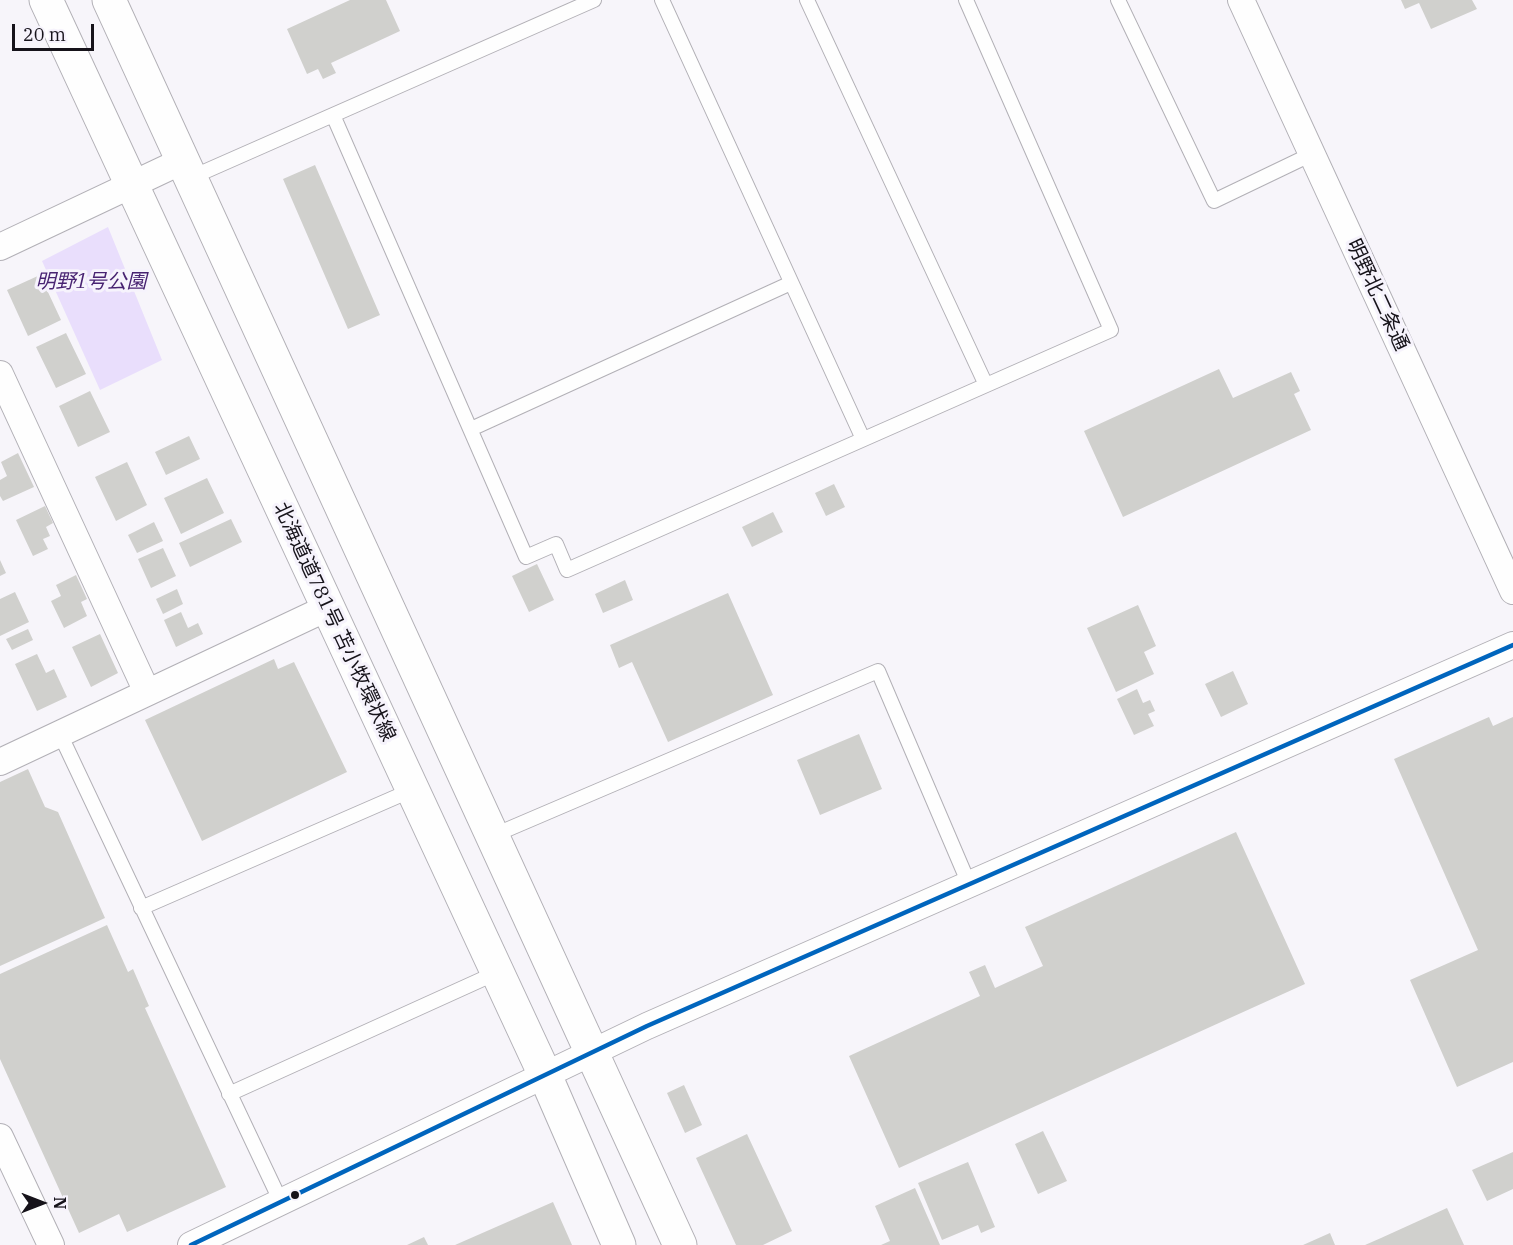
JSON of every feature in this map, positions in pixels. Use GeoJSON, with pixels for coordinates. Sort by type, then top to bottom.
{"type":"FeatureCollection","features":[{"type":"Feature","properties":{"kind":"main road","name":"北海道道781号 苫小牧環状線"},"geometry":{"type":"LineString","coordinates":[[46,0],[545,1075],[620,1245]]}},
{"type":"Feature","properties":{"kind":"main road"},"geometry":{"type":"LineString","coordinates":[[109,0],[680,1245]]}},
{"type":"Feature","properties":{"kind":"street","name":"明野北二条通"},"geometry":{"type":"LineString","coordinates":[[1241,0],[1513,591]]}},
{"type":"Feature","properties":{"kind":"street"},"geometry":{"type":"LineString","coordinates":[[0,248],[131,184],[185,169]]}},
{"type":"Feature","properties":{"kind":"street"},"geometry":{"type":"LineString","coordinates":[[0,375],[147,692]]}},
{"type":"Feature","properties":{"kind":"street"},"geometry":{"type":"LineString","coordinates":[[3,753],[60,734],[327,609]]}},
{"type":"Feature","properties":{"kind":"street"},"geometry":{"type":"LineString","coordinates":[[191,1245],[592,1052],[1513,645]]}},
{"type":"Feature","properties":{"kind":"street"},"geometry":{"type":"LineString","coordinates":[[0,1137],[51,1245]]}},
{"type":"Feature","properties":{"kind":"lane"},"geometry":{"type":"LineString","coordinates":[[185,169],[333,115],[594,0]]}},
{"type":"Feature","properties":{"kind":"lane"},"geometry":{"type":"LineString","coordinates":[[662,0],[863,439]]}},
{"type":"Feature","properties":{"kind":"lane"},"geometry":{"type":"LineString","coordinates":[[807,0],[986,385]]}},
{"type":"Feature","properties":{"kind":"lane"},"geometry":{"type":"LineString","coordinates":[[333,115],[526,557],[556,544],[567,570],[1111,330],[966,0]]}},
{"type":"Feature","properties":{"kind":"lane"},"geometry":{"type":"LineString","coordinates":[[1118,0],[1214,201],[1312,154]]}},
{"type":"Feature","properties":{"kind":"lane"},"geometry":{"type":"LineString","coordinates":[[471,429],[791,283]]}},
{"type":"Feature","properties":{"kind":"lane"},"geometry":{"type":"LineString","coordinates":[[492,836],[878,671],[969,884]]}},
{"type":"Feature","properties":{"kind":"lane"},"geometry":{"type":"LineString","coordinates":[[60,734],[281,1202]]}},
{"type":"Feature","properties":{"kind":"lane"},"geometry":{"type":"LineString","coordinates":[[141,908],[412,790]]}},
{"type":"Feature","properties":{"kind":"lane"},"geometry":{"type":"LineString","coordinates":[[230,1094],[496,973]]}},
{"type":"Feature","properties":{"kind":"green space","name":"明野1号公園"},"geometry":{"type":"Polygon","coordinates":[[[108,227],[162,360],[100,390],[42,261],[108,227]]]}},
{"type":"Feature","properties":{"kind":"building"},"geometry":{"type":"Polygon","coordinates":[[[350,0],[386,0],[400,31],[331,63],[336,73],[323,79],[318,69],[307,74],[287,29],[350,0]]]}},
{"type":"Feature","properties":{"kind":"building"},"geometry":{"type":"Polygon","coordinates":[[[1401,0],[1472,0],[1477,9],[1431,29],[1419,3],[1405,9],[1401,0]]]}},
{"type":"Feature","properties":{"kind":"building"},"geometry":{"type":"Polygon","coordinates":[[[315,165],[380,315],[348,329],[283,179],[315,165]]]}},
{"type":"Feature","properties":{"kind":"building"},"geometry":{"type":"Polygon","coordinates":[[[40,275],[61,320],[28,336],[7,290],[40,275]]]}},
{"type":"Feature","properties":{"kind":"building"},"geometry":{"type":"Polygon","coordinates":[[[66,333],[86,374],[56,388],[36,347],[66,333]]]}},
{"type":"Feature","properties":{"kind":"building"},"geometry":{"type":"Polygon","coordinates":[[[1219,369],[1233,398],[1291,372],[1300,391],[1294,394],[1311,430],[1123,517],[1084,431],[1219,369]]]}},
{"type":"Feature","properties":{"kind":"building"},"geometry":{"type":"Polygon","coordinates":[[[90,391],[110,432],[78,447],[59,406],[90,391]]]}},
{"type":"Feature","properties":{"kind":"building"},"geometry":{"type":"Polygon","coordinates":[[[189,436],[200,459],[166,475],[155,452],[189,436]]]}},
{"type":"Feature","properties":{"kind":"building"},"geometry":{"type":"Polygon","coordinates":[[[18,453],[34,487],[3,501],[0,496],[0,480],[7,476],[1,462],[18,453]]]}},
{"type":"Feature","properties":{"kind":"building"},"geometry":{"type":"Polygon","coordinates":[[[127,462],[147,505],[116,521],[95,477],[127,462]]]}},
{"type":"Feature","properties":{"kind":"building"},"geometry":{"type":"Polygon","coordinates":[[[207,478],[224,513],[181,534],[164,498],[207,478]]]}},
{"type":"Feature","properties":{"kind":"building"},"geometry":{"type":"Polygon","coordinates":[[[834,484],[845,507],[826,516],[815,493],[834,484]]]}},
{"type":"Feature","properties":{"kind":"building"},"geometry":{"type":"Polygon","coordinates":[[[45,506],[53,523],[46,527],[50,536],[43,539],[48,549],[33,556],[16,520],[45,506]]]}},
{"type":"Feature","properties":{"kind":"building"},"geometry":{"type":"Polygon","coordinates":[[[773,512],[783,532],[752,547],[742,527],[773,512]]]}},
{"type":"Feature","properties":{"kind":"building"},"geometry":{"type":"Polygon","coordinates":[[[231,519],[242,542],[190,567],[179,543],[231,519]]]}},
{"type":"Feature","properties":{"kind":"building"},"geometry":{"type":"Polygon","coordinates":[[[154,522],[163,541],[137,553],[128,535],[154,522]]]}},
{"type":"Feature","properties":{"kind":"building"},"geometry":{"type":"Polygon","coordinates":[[[163,548],[176,576],[151,588],[138,559],[163,548]]]}},
{"type":"Feature","properties":{"kind":"building"},"geometry":{"type":"Polygon","coordinates":[[[0,560],[6,573],[0,576],[0,560]]]}},
{"type":"Feature","properties":{"kind":"building"},"geometry":{"type":"Polygon","coordinates":[[[537,564],[554,600],[529,612],[512,576],[537,564]]]}},
{"type":"Feature","properties":{"kind":"building"},"geometry":{"type":"Polygon","coordinates":[[[76,575],[87,599],[81,602],[87,616],[64,628],[51,601],[61,596],[56,585],[76,575]]]}},
{"type":"Feature","properties":{"kind":"building"},"geometry":{"type":"Polygon","coordinates":[[[625,580],[633,600],[603,613],[595,594],[625,580]]]}},
{"type":"Feature","properties":{"kind":"building"},"geometry":{"type":"Polygon","coordinates":[[[177,589],[183,604],[163,614],[156,599],[177,589]]]}},
{"type":"Feature","properties":{"kind":"building"},"geometry":{"type":"Polygon","coordinates":[[[15,592],[29,622],[0,636],[0,599],[15,592]]]}},
{"type":"Feature","properties":{"kind":"building"},"geometry":{"type":"Polygon","coordinates":[[[728,593],[773,695],[668,742],[632,662],[619,668],[610,645],[728,593]]]}},
{"type":"Feature","properties":{"kind":"building"},"geometry":{"type":"Polygon","coordinates":[[[1138,605],[1156,646],[1144,652],[1154,674],[1116,692],[1087,628],[1138,605]]]}},
{"type":"Feature","properties":{"kind":"building"},"geometry":{"type":"Polygon","coordinates":[[[181,612],[188,628],[198,623],[203,634],[176,647],[164,620],[181,612]]]}},
{"type":"Feature","properties":{"kind":"building"},"geometry":{"type":"Polygon","coordinates":[[[28,629],[33,640],[12,650],[6,639],[28,629]]]}},
{"type":"Feature","properties":{"kind":"building"},"geometry":{"type":"Polygon","coordinates":[[[100,634],[118,673],[91,687],[72,647],[100,634]]]}},
{"type":"Feature","properties":{"kind":"building"},"geometry":{"type":"Polygon","coordinates":[[[37,654],[46,673],[54,669],[67,697],[37,711],[15,664],[37,654]]]}},
{"type":"Feature","properties":{"kind":"building"},"geometry":{"type":"Polygon","coordinates":[[[274,659],[278,669],[294,662],[347,772],[202,841],[145,720],[274,659]]]}},
{"type":"Feature","properties":{"kind":"building"},"geometry":{"type":"Polygon","coordinates":[[[1233,671],[1248,704],[1221,717],[1205,684],[1233,671]]]}},
{"type":"Feature","properties":{"kind":"building"},"geometry":{"type":"Polygon","coordinates":[[[1137,689],[1143,703],[1150,700],[1155,711],[1148,714],[1154,726],[1134,735],[1117,699],[1137,689]]]}},
{"type":"Feature","properties":{"kind":"building"},"geometry":{"type":"Polygon","coordinates":[[[1489,717],[1493,726],[1513,717],[1513,1062],[1457,1087],[1410,980],[1478,950],[1394,759],[1489,717]]]}},
{"type":"Feature","properties":{"kind":"building"},"geometry":{"type":"Polygon","coordinates":[[[859,734],[882,789],[820,815],[797,760],[859,734]]]}},
{"type":"Feature","properties":{"kind":"building"},"geometry":{"type":"Polygon","coordinates":[[[28,769],[45,807],[58,812],[105,918],[0,966],[0,782],[28,769]]]}},
{"type":"Feature","properties":{"kind":"building"},"geometry":{"type":"Polygon","coordinates":[[[1236,832],[1305,984],[899,1168],[849,1056],[980,996],[969,972],[985,965],[995,988],[1043,966],[1025,927],[1236,832]]]}},
{"type":"Feature","properties":{"kind":"building"},"geometry":{"type":"Polygon","coordinates":[[[107,925],[128,972],[133,969],[149,1006],[145,1008],[226,1187],[127,1232],[119,1214],[79,1233],[0,1059],[0,974],[107,925]]]}},
{"type":"Feature","properties":{"kind":"building"},"geometry":{"type":"Polygon","coordinates":[[[684,1085],[702,1125],[685,1133],[667,1093],[684,1085]]]}},
{"type":"Feature","properties":{"kind":"building"},"geometry":{"type":"Polygon","coordinates":[[[1043,1131],[1067,1181],[1038,1194],[1015,1144],[1043,1131]]]}},
{"type":"Feature","properties":{"kind":"building"},"geometry":{"type":"Polygon","coordinates":[[[747,1134],[792,1231],[763,1245],[736,1245],[696,1158],[747,1134]]]}},
{"type":"Feature","properties":{"kind":"building"},"geometry":{"type":"Polygon","coordinates":[[[1513,1152],[1513,1189],[1487,1201],[1472,1170],[1513,1152]]]}},
{"type":"Feature","properties":{"kind":"building"},"geometry":{"type":"Polygon","coordinates":[[[968,1162],[995,1227],[981,1233],[978,1225],[942,1240],[918,1183],[968,1162]]]}},
{"type":"Feature","properties":{"kind":"building"},"geometry":{"type":"Polygon","coordinates":[[[915,1188],[940,1245],[881,1245],[890,1241],[875,1206],[915,1188]]]}},
{"type":"Feature","properties":{"kind":"building"},"geometry":{"type":"Polygon","coordinates":[[[553,1202],[572,1245],[455,1245],[553,1202]]]}},
{"type":"Feature","properties":{"kind":"building"},"geometry":{"type":"Polygon","coordinates":[[[1447,1208],[1464,1245],[1365,1245],[1381,1238],[1447,1208]]]}},
{"type":"Feature","properties":{"kind":"building"},"geometry":{"type":"Polygon","coordinates":[[[1330,1233],[1335,1245],[1303,1245],[1330,1233]]]}},
{"type":"Feature","properties":{"kind":"building"},"geometry":{"type":"Polygon","coordinates":[[[424,1237],[428,1245],[407,1245],[424,1237]]]}},
{"type":"Feature","properties":{"kind":"transit line"},"geometry":{"type":"LineString","coordinates":[[191,1245],[647,1026],[1513,645]]}}]}
